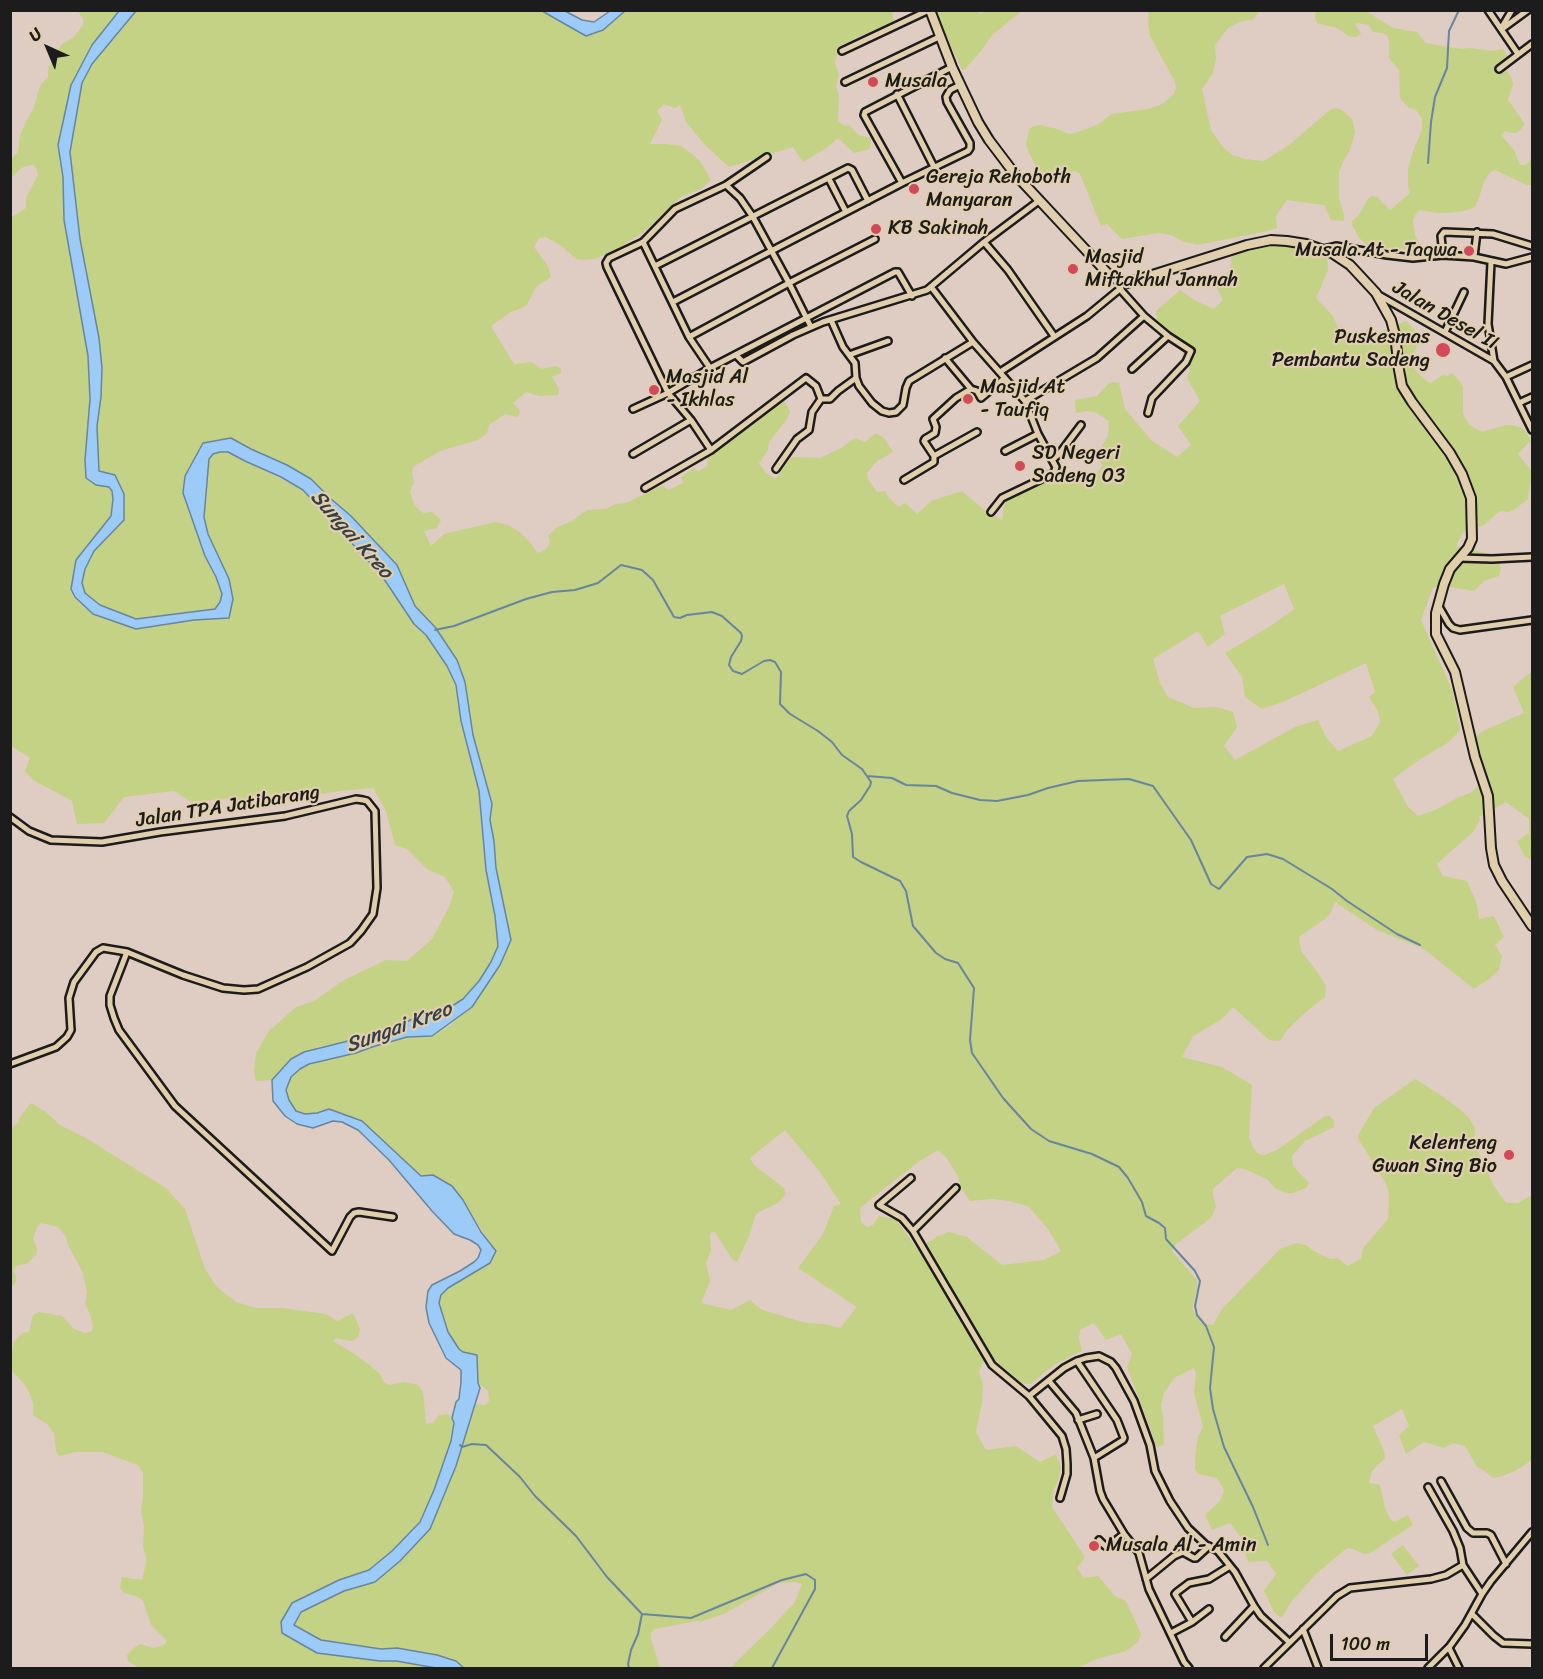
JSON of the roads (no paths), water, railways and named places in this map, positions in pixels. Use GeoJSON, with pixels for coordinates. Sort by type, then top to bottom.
{"type":"FeatureCollection","features":[{"type":"Feature","properties":{"kind":"main road"},"geometry":{"type":"LineString","coordinates":[[929,10],[960,85],[989,140],[1014,173],[1111,277],[1123,286],[1258,242],[1271,240],[1287,241],[1332,253],[1350,265],[1376,293],[1391,320],[1402,386],[1450,453],[1462,474],[1471,498],[1472,539],[1468,548],[1450,569],[1438,605],[1435,619],[1436,634],[1455,672],[1475,757],[1488,796],[1494,865],[1502,881],[1533,926]]}},
{"type":"Feature","properties":{"kind":"street"},"geometry":{"type":"LineString","coordinates":[[842,51],[929,10]]}},
{"type":"Feature","properties":{"kind":"street"},"geometry":{"type":"LineString","coordinates":[[1488,10],[1518,54]]}},
{"type":"Feature","properties":{"kind":"street"},"geometry":{"type":"LineString","coordinates":[[1502,29],[1512,10]]}},
{"type":"Feature","properties":{"kind":"street"},"geometry":{"type":"LineString","coordinates":[[1502,29],[1528,10]]}},
{"type":"Feature","properties":{"kind":"street"},"geometry":{"type":"LineString","coordinates":[[845,82],[939,37]]}},
{"type":"Feature","properties":{"kind":"street"},"geometry":{"type":"LineString","coordinates":[[1499,69],[1533,44]]}},
{"type":"Feature","properties":{"kind":"street"},"geometry":{"type":"LineString","coordinates":[[902,183],[864,115],[866,111],[897,94],[952,67]]}},
{"type":"Feature","properties":{"kind":"street"},"geometry":{"type":"LineString","coordinates":[[673,302],[968,151],[970,143],[946,97],[950,90],[960,85]]}},
{"type":"Feature","properties":{"kind":"street"},"geometry":{"type":"LineString","coordinates":[[897,94],[934,167]]}},
{"type":"Feature","properties":{"kind":"street"},"geometry":{"type":"LineString","coordinates":[[711,450],[691,420],[668,393],[606,262],[609,258],[643,242],[675,209],[726,185],[767,157]]}},
{"type":"Feature","properties":{"kind":"street"},"geometry":{"type":"LineString","coordinates":[[655,266],[850,168],[868,201]]}},
{"type":"Feature","properties":{"kind":"street"},"geometry":{"type":"LineString","coordinates":[[829,179],[846,212]]}},
{"type":"Feature","properties":{"kind":"street"},"geometry":{"type":"LineString","coordinates":[[726,185],[740,198],[753,217],[811,327]]}},
{"type":"Feature","properties":{"kind":"street"},"geometry":{"type":"LineString","coordinates":[[736,355],[742,362],[811,327],[932,288],[984,242],[1040,200]]}},
{"type":"Feature","properties":{"kind":"street"},"geometry":{"type":"LineString","coordinates":[[1443,255],[1441,236],[1444,232],[1493,234],[1533,246]]}},
{"type":"Feature","properties":{"kind":"street"},"geometry":{"type":"LineString","coordinates":[[1474,257],[1477,232]]}},
{"type":"Feature","properties":{"kind":"street"},"geometry":{"type":"LineString","coordinates":[[689,337],[789,282],[875,239]]}},
{"type":"Feature","properties":{"kind":"street"},"geometry":{"type":"LineString","coordinates":[[643,242],[689,337],[710,368]]}},
{"type":"Feature","properties":{"kind":"street"},"geometry":{"type":"LineString","coordinates":[[984,242],[1008,270],[1054,336]]}},
{"type":"Feature","properties":{"kind":"street"},"geometry":{"type":"LineString","coordinates":[[1323,249],[1336,246],[1413,258],[1443,255],[1474,257],[1506,264],[1533,257]]}},
{"type":"Feature","properties":{"kind":"street"},"geometry":{"type":"LineString","coordinates":[[1491,262],[1488,324],[1494,361]]}},
{"type":"Feature","properties":{"kind":"street"},"geometry":{"type":"LineString","coordinates":[[633,409],[668,393],[710,368],[896,271],[912,296]]}},
{"type":"Feature","properties":{"kind":"street"},"geometry":{"type":"LineString","coordinates":[[1000,372],[1099,307],[1123,286],[1144,316],[1168,336],[1191,349],[1186,363],[1152,398],[1148,413]]}},
{"type":"Feature","properties":{"kind":"street"},"geometry":{"type":"LineString","coordinates":[[932,288],[973,342],[1024,401],[1056,467],[1054,473],[1002,498],[991,512]]}},
{"type":"Feature","properties":{"kind":"street"},"geometry":{"type":"LineString","coordinates":[[1446,332],[1464,292]]}},
{"type":"Feature","properties":{"kind":"street","name":"Jalan Desel II"},"geometry":{"type":"LineString","coordinates":[[1376,293],[1494,361],[1506,377],[1533,430]]}},
{"type":"Feature","properties":{"kind":"street"},"geometry":{"type":"LineString","coordinates":[[1024,401],[1097,358],[1144,316]]}},
{"type":"Feature","properties":{"kind":"street"},"geometry":{"type":"LineString","coordinates":[[831,320],[843,347],[855,363],[859,386],[872,403],[882,411],[889,413],[896,412],[903,405],[909,381],[973,342]]}},
{"type":"Feature","properties":{"kind":"street"},"geometry":{"type":"LineString","coordinates":[[1132,369],[1168,336]]}},
{"type":"Feature","properties":{"kind":"street"},"geometry":{"type":"LineString","coordinates":[[849,355],[888,341]]}},
{"type":"Feature","properties":{"kind":"street"},"geometry":{"type":"LineString","coordinates":[[945,358],[981,398],[1005,378]]}},
{"type":"Feature","properties":{"kind":"street"},"geometry":{"type":"LineString","coordinates":[[1506,377],[1533,365]]}},
{"type":"Feature","properties":{"kind":"street"},"geometry":{"type":"LineString","coordinates":[[645,488],[711,450],[806,378],[816,386],[821,399]]}},
{"type":"Feature","properties":{"kind":"street"},"geometry":{"type":"LineString","coordinates":[[821,399],[830,399],[856,378]]}},
{"type":"Feature","properties":{"kind":"street"},"geometry":{"type":"LineString","coordinates":[[904,480],[934,462],[934,456],[924,441],[936,431],[933,419],[956,398],[971,389]]}},
{"type":"Feature","properties":{"kind":"street"},"geometry":{"type":"LineString","coordinates":[[1519,404],[1533,397]]}},
{"type":"Feature","properties":{"kind":"street"},"geometry":{"type":"LineString","coordinates":[[776,470],[797,439],[808,430],[812,412],[821,399]]}},
{"type":"Feature","properties":{"kind":"street"},"geometry":{"type":"LineString","coordinates":[[633,454],[691,420]]}},
{"type":"Feature","properties":{"kind":"street"},"geometry":{"type":"LineString","coordinates":[[1052,460],[1081,426]]}},
{"type":"Feature","properties":{"kind":"street"},"geometry":{"type":"LineString","coordinates":[[934,456],[977,432]]}},
{"type":"Feature","properties":{"kind":"street"},"geometry":{"type":"LineString","coordinates":[[1005,451],[1038,434]]}},
{"type":"Feature","properties":{"kind":"street"},"geometry":{"type":"LineString","coordinates":[[1459,558],[1532,558]]}},
{"type":"Feature","properties":{"kind":"street"},"geometry":{"type":"LineString","coordinates":[[1438,605],[1449,624],[1460,630],[1533,620]]}},
{"type":"Feature","properties":{"kind":"street","name":"Jalan TPA Jatibarang"},"geometry":{"type":"LineString","coordinates":[[10,817],[29,831],[51,840],[102,842],[285,816],[356,799],[368,801],[375,811],[377,888],[373,914],[350,944],[258,989],[244,990],[224,988],[183,975],[127,952]]}},
{"type":"Feature","properties":{"kind":"street"},"geometry":{"type":"LineString","coordinates":[[10,1064],[56,1047],[67,1037],[70,1030],[69,998],[74,982],[96,952],[103,948],[127,952],[110,996],[114,1018],[119,1030],[175,1106],[332,1251],[354,1213],[393,1217]]}},
{"type":"Feature","properties":{"kind":"street"},"geometry":{"type":"LineString","coordinates":[[911,1178],[879,1205],[902,1218],[913,1231],[992,1365],[1029,1396],[1062,1436],[1066,1449],[1067,1474],[1060,1498]]}},
{"type":"Feature","properties":{"kind":"street"},"geometry":{"type":"LineString","coordinates":[[913,1231],[956,1188]]}},
{"type":"Feature","properties":{"kind":"street"},"geometry":{"type":"LineString","coordinates":[[1029,1396],[1064,1368],[1077,1361],[1099,1356],[1111,1362],[1134,1401],[1150,1445],[1155,1471],[1170,1501],[1188,1528],[1198,1538],[1218,1551],[1235,1572],[1261,1616],[1289,1642]]}},
{"type":"Feature","properties":{"kind":"street"},"geometry":{"type":"LineString","coordinates":[[1077,1361],[1117,1420],[1124,1437],[1123,1440],[1094,1458]]}},
{"type":"Feature","properties":{"kind":"street"},"geometry":{"type":"LineString","coordinates":[[1049,1381],[1076,1413],[1094,1458],[1100,1491],[1124,1534],[1139,1553],[1146,1580],[1184,1662],[1189,1668]]}},
{"type":"Feature","properties":{"kind":"street"},"geometry":{"type":"LineString","coordinates":[[1078,1420],[1097,1414]]}},
{"type":"Feature","properties":{"kind":"street"},"geometry":{"type":"LineString","coordinates":[[1442,1481],[1467,1528],[1473,1533],[1491,1535],[1506,1564]]}},
{"type":"Feature","properties":{"kind":"street"},"geometry":{"type":"LineString","coordinates":[[1428,1487],[1453,1531],[1460,1548],[1463,1565],[1482,1594]]}},
{"type":"Feature","properties":{"kind":"street"},"geometry":{"type":"LineString","coordinates":[[1453,1531],[1467,1528]]}},
{"type":"Feature","properties":{"kind":"street"},"geometry":{"type":"LineString","coordinates":[[1428,1668],[1449,1648],[1472,1614],[1482,1594],[1533,1532]]}},
{"type":"Feature","properties":{"kind":"street"},"geometry":{"type":"LineString","coordinates":[[1099,1539],[1105,1546],[1110,1545],[1124,1534]]}},
{"type":"Feature","properties":{"kind":"street"},"geometry":{"type":"LineString","coordinates":[[1146,1580],[1174,1556],[1183,1552],[1196,1558],[1209,1546]]}},
{"type":"Feature","properties":{"kind":"street"},"geometry":{"type":"LineString","coordinates":[[1263,1668],[1337,1596],[1350,1588],[1431,1579],[1446,1575],[1463,1565]]}},
{"type":"Feature","properties":{"kind":"street"},"geometry":{"type":"LineString","coordinates":[[1192,1622],[1175,1594],[1189,1583],[1209,1579],[1230,1566]]}},
{"type":"Feature","properties":{"kind":"street"},"geometry":{"type":"LineString","coordinates":[[1225,1637],[1254,1606]]}},
{"type":"Feature","properties":{"kind":"street"},"geometry":{"type":"LineString","coordinates":[[1171,1633],[1192,1622],[1209,1609]]}},
{"type":"Feature","properties":{"kind":"street"},"geometry":{"type":"LineString","coordinates":[[1472,1614],[1503,1643],[1533,1644]]}},
{"type":"Feature","properties":{"kind":"street"},"geometry":{"type":"LineString","coordinates":[[1303,1629],[1318,1668]]}},
{"type":"Feature","properties":{"kind":"street"},"geometry":{"type":"LineString","coordinates":[[1449,1648],[1459,1668]]}},
{"type":"Feature","properties":{"kind":"water","name":"Sungai Kreo"},"geometry":{"type":"Polygon","coordinates":[[[119,11],[136,11],[92,64],[82,83],[70,152],[80,239],[99,338],[102,368],[97,426],[99,471],[115,475],[124,494],[124,520],[94,551],[85,569],[82,583],[85,593],[100,605],[136,619],[215,609],[222,594],[205,556],[183,493],[185,476],[203,443],[231,438],[287,465],[311,479],[351,516],[397,565],[415,606],[435,627],[457,660],[465,682],[473,735],[492,804],[490,820],[496,868],[511,940],[500,965],[472,1007],[432,1036],[407,1037],[356,1053],[309,1064],[291,1077],[286,1090],[296,1111],[305,1114],[329,1109],[362,1121],[421,1176],[433,1175],[452,1186],[496,1251],[490,1263],[448,1288],[441,1295],[439,1303],[448,1332],[459,1349],[477,1355],[480,1388],[456,1466],[430,1529],[400,1561],[375,1582],[344,1591],[301,1612],[294,1625],[321,1640],[381,1649],[397,1648],[437,1655],[456,1661],[464,1668],[436,1668],[396,1661],[317,1653],[282,1633],[281,1622],[292,1603],[339,1580],[369,1570],[392,1551],[420,1522],[451,1441],[454,1423],[452,1418],[459,1399],[461,1382],[461,1370],[446,1358],[429,1323],[426,1307],[428,1291],[432,1285],[474,1262],[481,1250],[470,1240],[454,1234],[389,1160],[358,1130],[342,1122],[333,1121],[313,1128],[297,1124],[285,1116],[273,1101],[272,1080],[291,1059],[304,1052],[389,1029],[425,1014],[443,1010],[463,999],[479,981],[498,946],[486,870],[479,791],[461,721],[456,685],[447,666],[426,635],[414,624],[382,576],[303,490],[281,477],[228,452],[213,454],[209,459],[204,517],[208,534],[229,579],[233,599],[229,618],[194,620],[136,629],[93,614],[75,597],[71,589],[76,560],[111,516],[113,499],[109,487],[96,485],[86,478],[85,460],[90,399],[88,356],[64,220],[63,177],[58,145],[71,85],[92,45],[119,11]]]}},
{"type":"Feature","properties":{"kind":"water"},"geometry":{"type":"Polygon","coordinates":[[[542,11],[565,11],[582,20],[594,22],[610,11],[625,11],[603,30],[586,36],[542,11]]]}},
{"type":"Feature","properties":{"kind":"waterway"},"geometry":{"type":"LineString","coordinates":[[1428,163],[1435,97],[1447,68],[1449,31],[1459,10]]}},
{"type":"Feature","properties":{"kind":"waterway"},"geometry":{"type":"LineString","coordinates":[[435,630],[454,626],[526,599],[552,592],[575,590],[598,583],[621,565],[642,570],[653,580],[674,617],[712,612],[722,616],[741,633],[741,641],[729,665],[733,671],[742,674],[764,661],[775,662],[781,672],[780,704],[790,714],[832,742],[842,755],[862,769],[871,782],[861,800],[847,816],[852,834],[853,857],[900,881],[906,891],[913,926],[936,953],[958,963],[974,988],[970,1040],[972,1053],[1003,1098],[1031,1129],[1049,1141],[1092,1154],[1119,1167],[1142,1202],[1146,1216],[1165,1228],[1166,1239],[1195,1271],[1200,1281],[1195,1306],[1197,1315],[1206,1326],[1214,1347],[1210,1388],[1213,1409],[1224,1447],[1253,1507],[1268,1545]]}},
{"type":"Feature","properties":{"kind":"waterway"},"geometry":{"type":"LineString","coordinates":[[867,776],[892,778],[906,785],[936,786],[952,793],[980,800],[997,801],[1078,781],[1129,779],[1153,786],[1191,840],[1211,884],[1219,889],[1247,857],[1267,854],[1283,859],[1332,889],[1397,934],[1420,945]]}},
{"type":"Feature","properties":{"kind":"waterway"},"geometry":{"type":"LineString","coordinates":[[460,1445],[462,1447],[472,1444],[486,1445],[576,1536],[607,1577],[642,1614],[691,1618],[782,1580],[806,1574],[815,1580],[815,1589],[772,1668]]}},
{"type":"Feature","properties":{"kind":"waterway"},"geometry":{"type":"LineString","coordinates":[[629,1668],[631,1650],[638,1634],[642,1614]]}},
{"type":"Feature","properties":{"kind":"place","name":"Musala"},"geometry":{"type":"Point","coordinates":[873,82]}},
{"type":"Feature","properties":{"kind":"place","name":"Gereja Rehoboth Manyaran"},"geometry":{"type":"Point","coordinates":[914,189]}},
{"type":"Feature","properties":{"kind":"place","name":"KB Sakinah"},"geometry":{"type":"Point","coordinates":[876,229]}},
{"type":"Feature","properties":{"kind":"place","name":"Musala At - Taqwa"},"geometry":{"type":"Point","coordinates":[1469,251]}},
{"type":"Feature","properties":{"kind":"place","name":"Masjid Miftakhul Jannah"},"geometry":{"type":"Point","coordinates":[1073,269]}},
{"type":"Feature","properties":{"kind":"place","name":"Puskesmas Pembantu Sadeng"},"geometry":{"type":"Point","coordinates":[1443,350]}},
{"type":"Feature","properties":{"kind":"place","name":"Masjid Al - Ikhlas"},"geometry":{"type":"Point","coordinates":[654,390]}},
{"type":"Feature","properties":{"kind":"place","name":"Masjid At - Taufiq"},"geometry":{"type":"Point","coordinates":[968,399]}},
{"type":"Feature","properties":{"kind":"place","name":"SD Negeri Sadeng 03"},"geometry":{"type":"Point","coordinates":[1020,466]}},
{"type":"Feature","properties":{"kind":"place","name":"Kelenteng Gwan Sing Bio"},"geometry":{"type":"Point","coordinates":[1509,1155]}},
{"type":"Feature","properties":{"kind":"place","name":"Musala Al - Amin"},"geometry":{"type":"Point","coordinates":[1094,1546]}}]}
